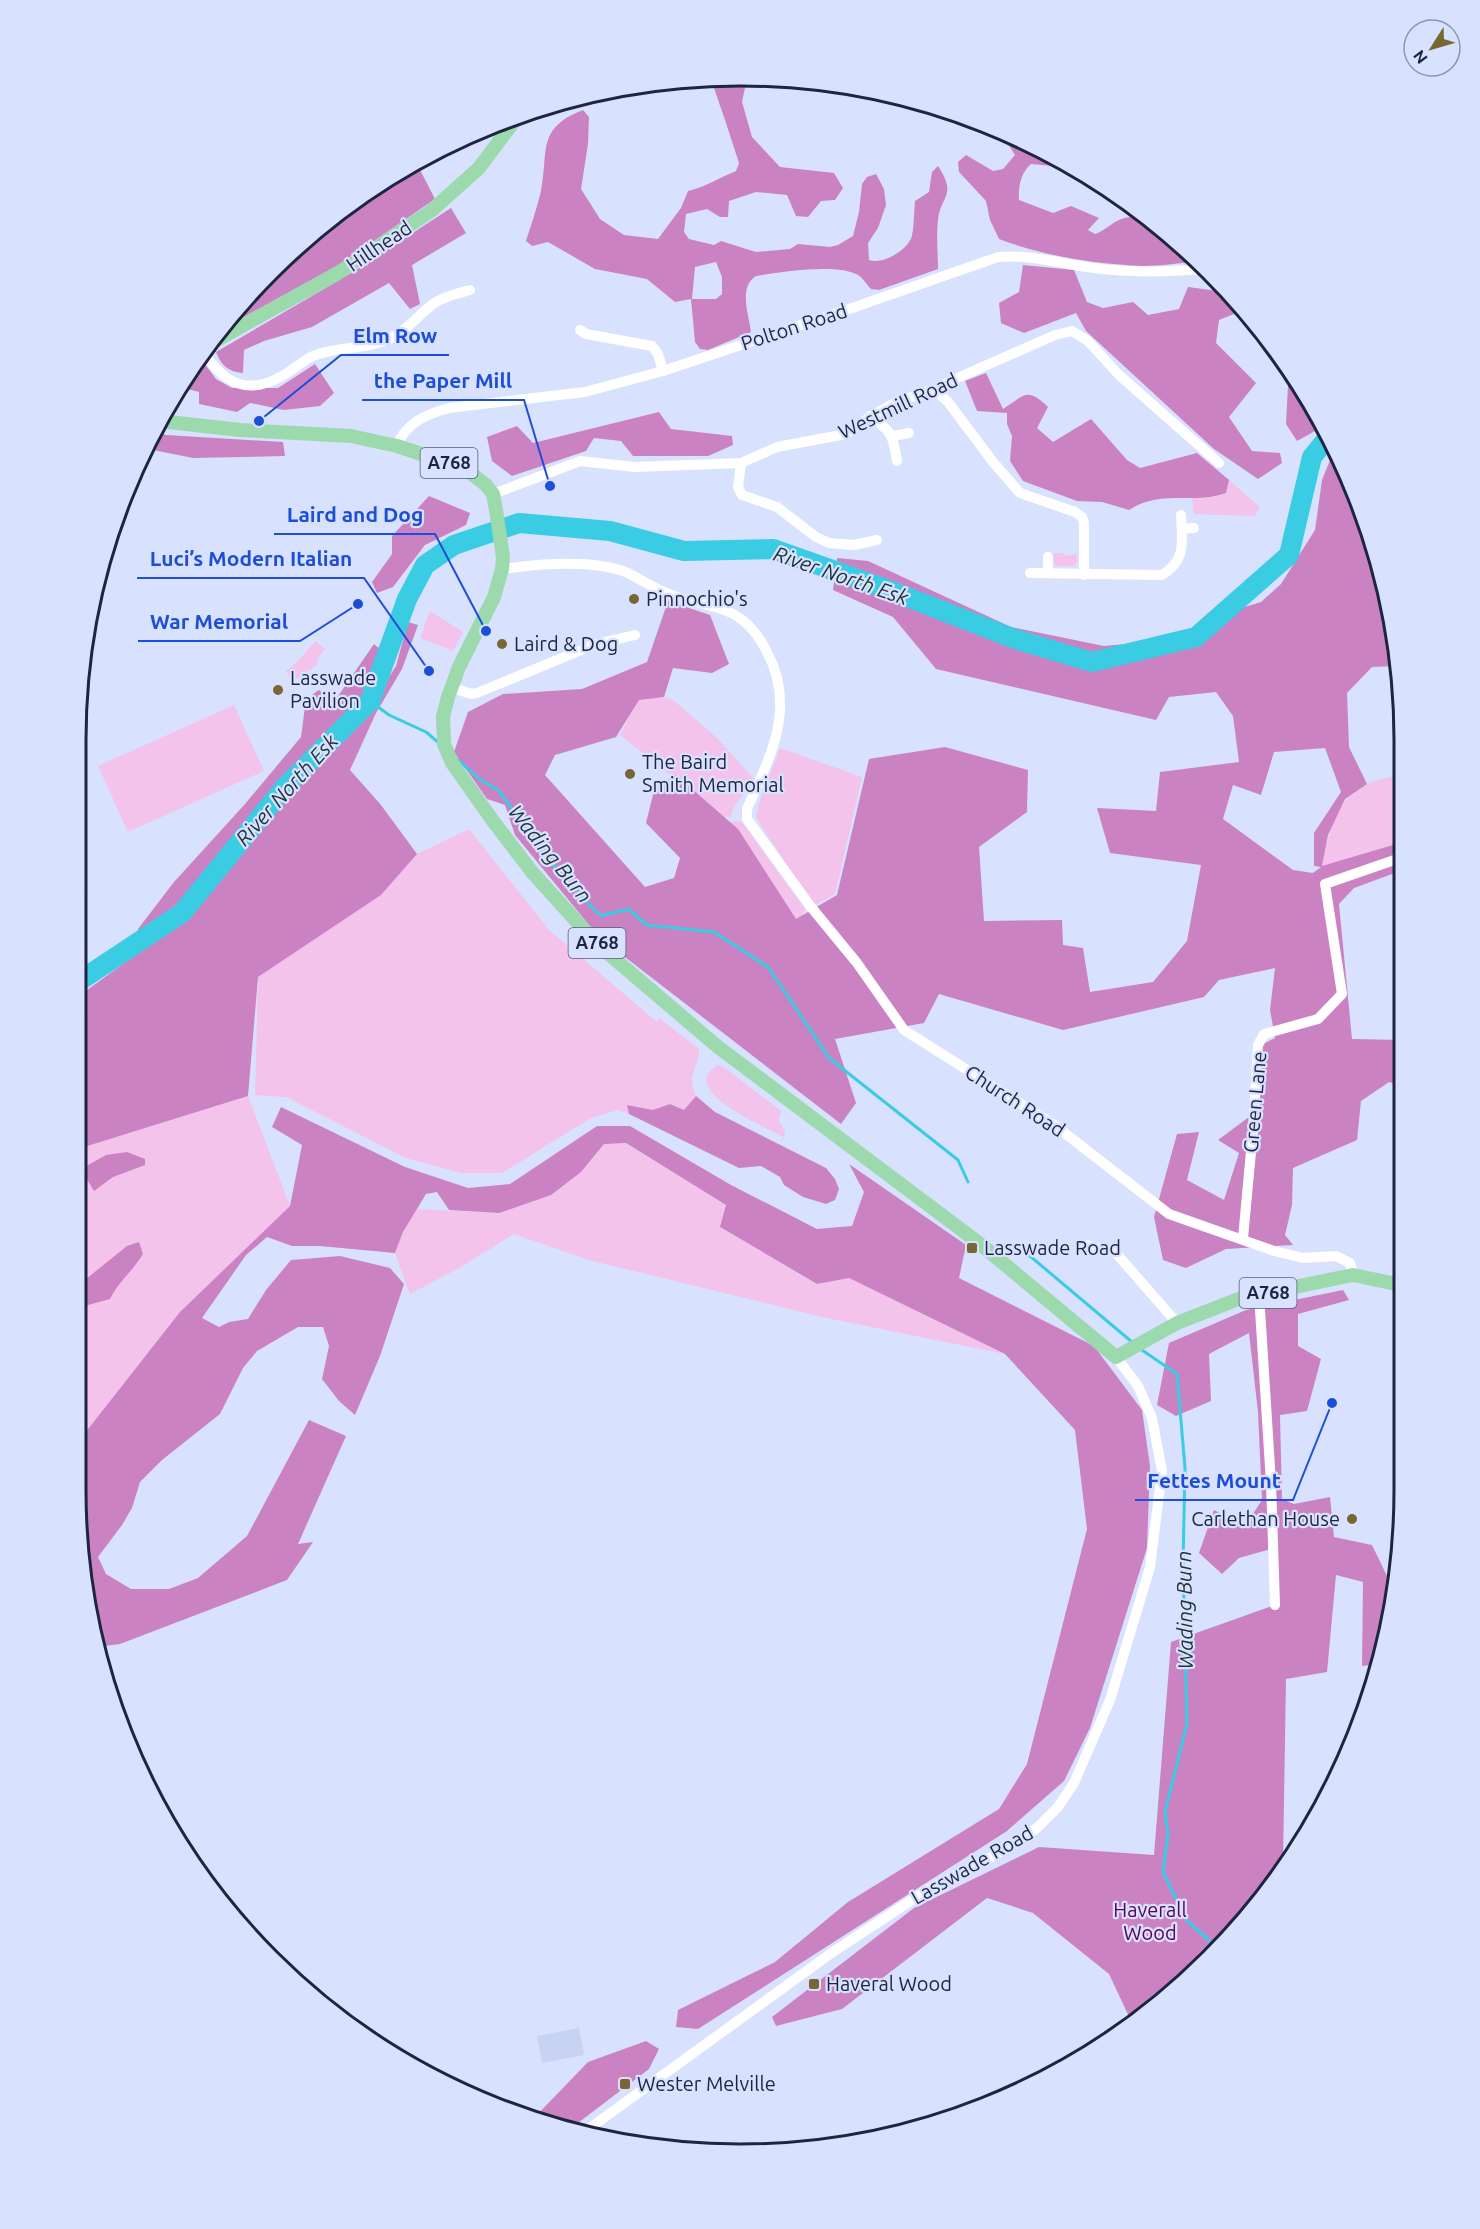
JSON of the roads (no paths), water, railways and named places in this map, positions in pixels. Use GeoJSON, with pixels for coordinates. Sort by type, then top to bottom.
{"type":"FeatureCollection","features":[{"type":"Feature","properties":{"kind":"main road","name":"Hillhead"},"geometry":{"type":"LineString","coordinates":[[227,334],[338,273],[431,211],[479,168],[509,128]]}},
{"type":"Feature","properties":{"kind":"main road","name":"A768"},"geometry":{"type":"LineString","coordinates":[[168,422],[240,430],[351,436],[397,446],[464,468],[486,485],[493,494],[502,563],[494,597],[457,688]]}},
{"type":"Feature","properties":{"kind":"main road","name":"Lasswade Road"},"geometry":{"type":"LineString","coordinates":[[457,688],[443,717],[444,744],[452,763],[532,872],[597,944],[718,1047],[979,1243],[1116,1357]]}},
{"type":"Feature","properties":{"kind":"main road","name":"A768"},"geometry":{"type":"LineString","coordinates":[[1116,1357],[1177,1323],[1228,1302],[1353,1275],[1394,1284]]}},
{"type":"Feature","properties":{"kind":"street","name":"Polton Road"},"geometry":{"type":"LineString","coordinates":[[397,446],[400,435],[411,424],[431,413],[449,408],[585,392],[663,371],[998,257],[1016,255],[1096,268],[1149,272],[1195,270]]}},
{"type":"Feature","properties":{"kind":"street"},"geometry":{"type":"LineString","coordinates":[[209,359],[223,377],[232,382],[243,385],[268,383],[316,355],[389,339],[409,328],[437,302],[458,299],[470,290]]}},
{"type":"Feature","properties":{"kind":"street"},"geometry":{"type":"LineString","coordinates":[[580,330],[586,334],[652,346],[658,354],[663,371]]}},
{"type":"Feature","properties":{"kind":"street","name":"Westmill Road"},"geometry":{"type":"LineString","coordinates":[[493,494],[580,460],[635,467],[741,463],[777,447],[846,434],[871,416],[897,402],[928,391],[936,392],[942,385],[1055,335],[1072,331],[1088,341],[1119,375],[1219,463]]}},
{"type":"Feature","properties":{"kind":"street"},"geometry":{"type":"LineString","coordinates":[[936,392],[948,402],[993,462],[1020,493],[1075,512],[1082,517],[1084,574]]}},
{"type":"Feature","properties":{"kind":"street"},"geometry":{"type":"LineString","coordinates":[[871,416],[883,424],[893,436],[897,461]]}},
{"type":"Feature","properties":{"kind":"street"},"geometry":{"type":"LineString","coordinates":[[893,436],[909,433]]}},
{"type":"Feature","properties":{"kind":"street"},"geometry":{"type":"LineString","coordinates":[[741,463],[738,487],[742,495],[777,507],[816,537],[829,543],[854,545],[877,540]]}},
{"type":"Feature","properties":{"kind":"street"},"geometry":{"type":"LineString","coordinates":[[1030,573],[1162,575],[1179,560],[1181,515]]}},
{"type":"Feature","properties":{"kind":"street"},"geometry":{"type":"LineString","coordinates":[[1182,529],[1194,528]]}},
{"type":"Feature","properties":{"kind":"street"},"geometry":{"type":"LineString","coordinates":[[1048,557],[1048,573]]}},
{"type":"Feature","properties":{"kind":"street","name":"Church Road"},"geometry":{"type":"LineString","coordinates":[[502,563],[606,566],[628,573],[668,594],[735,615],[760,639],[777,674],[781,699],[776,743],[747,809],[747,819],[811,907],[857,963],[904,1030],[1053,1124],[1169,1214],[1243,1238],[1274,1251],[1303,1258],[1336,1256],[1350,1263],[1353,1275]]}},
{"type":"Feature","properties":{"kind":"street"},"geometry":{"type":"LineString","coordinates":[[457,688],[471,694],[477,693],[596,644],[635,635]]}},
{"type":"Feature","properties":{"kind":"street","name":"Green Lane"},"geometry":{"type":"LineString","coordinates":[[1243,1238],[1258,1045],[1264,1034],[1318,1019],[1342,994],[1325,884],[1394,860]]}},
{"type":"Feature","properties":{"kind":"street"},"geometry":{"type":"LineString","coordinates":[[1086,1245],[1115,1252],[1177,1323]]}},
{"type":"Feature","properties":{"kind":"street"},"geometry":{"type":"LineString","coordinates":[[1260,1294],[1271,1483],[1275,1605]]}},
{"type":"Feature","properties":{"kind":"street","name":"Lasswade Road"},"geometry":{"type":"LineString","coordinates":[[592,2126],[830,1954],[927,1890],[997,1854],[1037,1828],[1058,1807],[1074,1783],[1110,1700],[1150,1567],[1162,1470],[1152,1418],[1138,1386],[1116,1357]]}},
{"type":"Feature","properties":{"kind":"waterway","name":"River North Esk"},"geometry":{"type":"LineString","coordinates":[[86,977],[182,913],[284,788],[370,701],[407,599],[425,565],[454,545],[519,523],[610,531],[684,551],[773,549],[889,590],[1015,639],[1092,662],[1196,637],[1289,555],[1312,457],[1323,443]]}},
{"type":"Feature","properties":{"kind":"waterway","name":"Wading Burn"},"geometry":{"type":"LineString","coordinates":[[370,701],[389,715],[426,732],[439,743]]}},
{"type":"Feature","properties":{"kind":"waterway","name":"Wading Burn"},"geometry":{"type":"LineString","coordinates":[[457,759],[478,778],[499,791],[563,878],[601,916],[628,909],[647,925],[714,932],[768,967],[829,1058],[958,1160],[968,1182]]}},
{"type":"Feature","properties":{"kind":"waterway","name":"Wading Burn"},"geometry":{"type":"LineString","coordinates":[[1024,1251],[1132,1342]]}},
{"type":"Feature","properties":{"kind":"waterway","name":"Wading Burn"},"geometry":{"type":"LineString","coordinates":[[1139,1348],[1177,1374],[1185,1468],[1183,1564],[1187,1723],[1165,1812],[1168,1834],[1163,1872],[1186,1920],[1212,1943]]}},
{"type":"Feature","properties":{"kind":"place","name":"Elm Row"},"geometry":{"type":"Point","coordinates":[259,421]}},
{"type":"Feature","properties":{"kind":"place","name":"the Paper Mill"},"geometry":{"type":"Point","coordinates":[550,486]}},
{"type":"Feature","properties":{"kind":"place","name":"Pinnochio's"},"geometry":{"type":"Point","coordinates":[634,599]}},
{"type":"Feature","properties":{"kind":"place","name":"War Memorial"},"geometry":{"type":"Point","coordinates":[358,604]}},
{"type":"Feature","properties":{"kind":"place","name":"Laird and Dog"},"geometry":{"type":"Point","coordinates":[486,631]}},
{"type":"Feature","properties":{"kind":"place","name":"Laird & Dog"},"geometry":{"type":"Point","coordinates":[502,644]}},
{"type":"Feature","properties":{"kind":"place","name":"Luci’s Modern Italian"},"geometry":{"type":"Point","coordinates":[429,671]}},
{"type":"Feature","properties":{"kind":"place","name":"Lasswade Pavilion"},"geometry":{"type":"Point","coordinates":[278,690]}},
{"type":"Feature","properties":{"kind":"place","name":"The Baird Smith Memorial"},"geometry":{"type":"Point","coordinates":[630,774]}},
{"type":"Feature","properties":{"kind":"place","name":"Lasswade Road"},"geometry":{"type":"Point","coordinates":[972,1248]}},
{"type":"Feature","properties":{"kind":"place","name":"Fettes Mount"},"geometry":{"type":"Point","coordinates":[1332,1403]}},
{"type":"Feature","properties":{"kind":"place","name":"Carlethan House"},"geometry":{"type":"Point","coordinates":[1352,1519]}},
{"type":"Feature","properties":{"kind":"place","name":"Haveral Wood"},"geometry":{"type":"Point","coordinates":[814,1984]}},
{"type":"Feature","properties":{"kind":"place","name":"Wester Melville"},"geometry":{"type":"Point","coordinates":[625,2084]}},
{"type":"Feature","properties":{"kind":"park label","name":"Haverall Wood"},"geometry":{"type":"Point","coordinates":[1150,1922]}}]}
